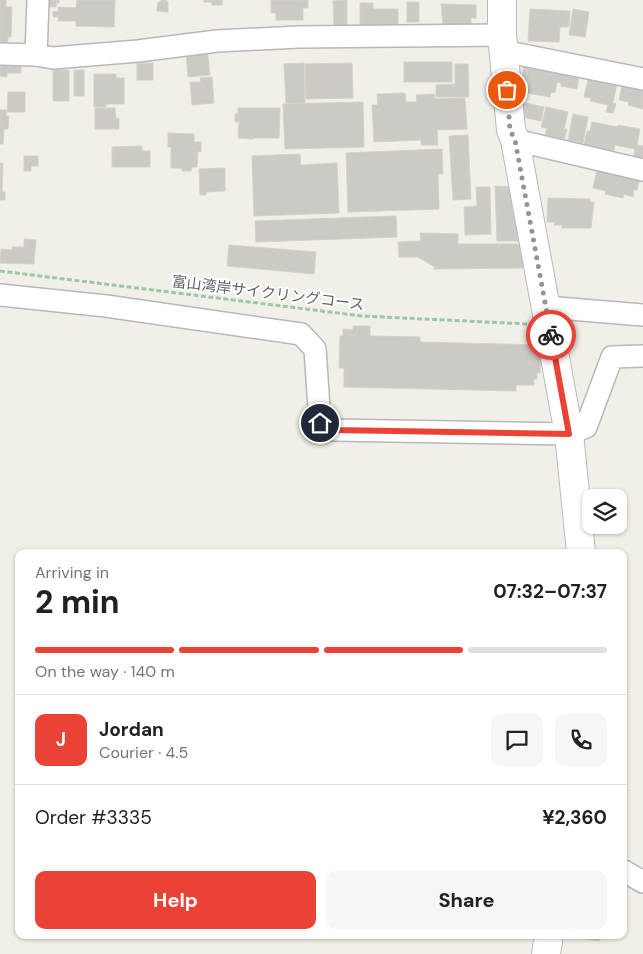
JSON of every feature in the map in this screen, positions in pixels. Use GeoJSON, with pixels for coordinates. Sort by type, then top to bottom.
{"type":"FeatureCollection","features":[{"type":"Feature","properties":{"kind":"main road"},"geometry":{"type":"LineString","coordinates":[[502,0],[502,43],[510,130],[515,140],[540,316],[569,434],[581,549]]}},
{"type":"Feature","properties":{"kind":"main road"},"geometry":{"type":"LineString","coordinates":[[546,954],[548,939]]}},
{"type":"Feature","properties":{"kind":"street"},"geometry":{"type":"LineString","coordinates":[[36,55],[38,0]]}},
{"type":"Feature","properties":{"kind":"street"},"geometry":{"type":"LineString","coordinates":[[0,54],[36,55],[54,58],[138,52],[217,41],[299,37],[502,43],[643,78]]}},
{"type":"Feature","properties":{"kind":"street"},"geometry":{"type":"LineString","coordinates":[[515,140],[643,170]]}},
{"type":"Feature","properties":{"kind":"street"},"geometry":{"type":"LineString","coordinates":[[0,296],[106,306],[300,334],[315,349],[320,423],[334,430],[569,434],[586,427],[612,356],[643,356]]}},
{"type":"Feature","properties":{"kind":"street"},"geometry":{"type":"LineString","coordinates":[[540,316],[643,315]]}},
{"type":"Feature","properties":{"kind":"street"},"geometry":{"type":"LineString","coordinates":[[627,873],[643,882]]}},
{"type":"Feature","properties":{"kind":"path","name":"富山湾岸サイクリングコース"},"geometry":{"type":"LineString","coordinates":[[0,271],[362,316],[540,316]]}},
{"type":"Feature","properties":{"kind":"building"},"geometry":{"type":"Polygon","coordinates":[[[0,0],[6,0],[6,7],[12,7],[11,37],[8,37],[7,48],[0,47],[0,0]]]}},
{"type":"Feature","properties":{"kind":"building"},"geometry":{"type":"Polygon","coordinates":[[[43,0],[59,0],[59,3],[56,3],[56,7],[43,7],[43,0]]]}},
{"type":"Feature","properties":{"kind":"building"},"geometry":{"type":"Polygon","coordinates":[[[77,0],[115,0],[114,27],[76,26],[76,21],[58,21],[59,17],[53,17],[53,11],[58,12],[58,7],[76,8],[77,0]]]}},
{"type":"Feature","properties":{"kind":"building"},"geometry":{"type":"Polygon","coordinates":[[[161,0],[168,2],[168,12],[157,11],[158,2],[161,2],[161,0]]]}},
{"type":"Feature","properties":{"kind":"building"},"geometry":{"type":"Polygon","coordinates":[[[204,0],[222,0],[222,5],[212,5],[212,2],[204,2],[204,0]]]}},
{"type":"Feature","properties":{"kind":"building"},"geometry":{"type":"Polygon","coordinates":[[[271,0],[308,0],[308,8],[303,8],[303,20],[276,20],[276,13],[271,13],[271,0]]]}},
{"type":"Feature","properties":{"kind":"building"},"geometry":{"type":"Polygon","coordinates":[[[347,0],[347,27],[334,27],[333,1],[347,0]]]}},
{"type":"Feature","properties":{"kind":"building"},"geometry":{"type":"Polygon","coordinates":[[[407,2],[419,2],[419,22],[407,22],[407,2]]]}},
{"type":"Feature","properties":{"kind":"building"},"geometry":{"type":"Polygon","coordinates":[[[360,3],[373,3],[373,9],[398,9],[398,29],[360,29],[360,3]]]}},
{"type":"Feature","properties":{"kind":"building"},"geometry":{"type":"Polygon","coordinates":[[[441,4],[476,5],[476,18],[471,18],[471,26],[443,26],[441,4]]]}},
{"type":"Feature","properties":{"kind":"building"},"geometry":{"type":"Polygon","coordinates":[[[530,9],[570,11],[569,27],[560,27],[559,42],[528,41],[530,9]]]}},
{"type":"Feature","properties":{"kind":"building"},"geometry":{"type":"Polygon","coordinates":[[[573,9],[589,12],[585,37],[569,35],[573,9]]]}},
{"type":"Feature","properties":{"kind":"building"},"geometry":{"type":"Polygon","coordinates":[[[207,49],[210,75],[188,77],[186,52],[207,49]]]}},
{"type":"Feature","properties":{"kind":"building"},"geometry":{"type":"Polygon","coordinates":[[[0,60],[21,61],[21,73],[7,73],[7,77],[0,76],[0,60]]]}},
{"type":"Feature","properties":{"kind":"building"},"geometry":{"type":"Polygon","coordinates":[[[404,62],[452,62],[452,82],[404,82],[404,62]]]}},
{"type":"Feature","properties":{"kind":"building"},"geometry":{"type":"Polygon","coordinates":[[[137,63],[153,63],[153,80],[137,80],[137,63]]]}},
{"type":"Feature","properties":{"kind":"building"},"geometry":{"type":"Polygon","coordinates":[[[304,63],[305,103],[286,103],[284,64],[304,63]]]}},
{"type":"Feature","properties":{"kind":"building"},"geometry":{"type":"Polygon","coordinates":[[[352,63],[353,98],[306,99],[305,64],[352,63]]]}},
{"type":"Feature","properties":{"kind":"building"},"geometry":{"type":"Polygon","coordinates":[[[455,64],[468,64],[469,97],[436,97],[436,85],[455,84],[455,64]]]}},
{"type":"Feature","properties":{"kind":"building"},"geometry":{"type":"Polygon","coordinates":[[[524,64],[579,74],[577,89],[561,86],[561,83],[557,82],[555,93],[551,92],[550,97],[527,93],[529,82],[521,81],[524,64]]]}},
{"type":"Feature","properties":{"kind":"building"},"geometry":{"type":"Polygon","coordinates":[[[53,70],[69,70],[69,101],[53,101],[53,70]]]}},
{"type":"Feature","properties":{"kind":"building"},"geometry":{"type":"Polygon","coordinates":[[[74,70],[84,70],[84,96],[74,96],[74,70]]]}},
{"type":"Feature","properties":{"kind":"building"},"geometry":{"type":"Polygon","coordinates":[[[94,74],[116,74],[116,78],[124,78],[124,104],[106,104],[106,107],[94,107],[94,74]]]}},
{"type":"Feature","properties":{"kind":"building"},"geometry":{"type":"Polygon","coordinates":[[[212,77],[214,103],[192,105],[190,82],[201,82],[200,78],[212,77]]]}},
{"type":"Feature","properties":{"kind":"building"},"geometry":{"type":"Polygon","coordinates":[[[594,79],[617,83],[613,103],[616,104],[613,113],[606,112],[608,105],[590,101],[591,98],[584,97],[588,80],[593,81],[594,79]]]}},
{"type":"Feature","properties":{"kind":"building"},"geometry":{"type":"Polygon","coordinates":[[[633,85],[643,87],[643,109],[628,105],[629,102],[619,100],[622,86],[632,89],[633,85]]]}},
{"type":"Feature","properties":{"kind":"building"},"geometry":{"type":"Polygon","coordinates":[[[8,92],[25,92],[25,112],[7,112],[8,92]]]}},
{"type":"Feature","properties":{"kind":"building"},"geometry":{"type":"Polygon","coordinates":[[[405,93],[406,102],[417,102],[416,95],[434,94],[435,99],[465,98],[467,129],[437,130],[438,145],[421,145],[421,140],[374,142],[372,105],[378,105],[377,94],[405,93]]]}},
{"type":"Feature","properties":{"kind":"building"},"geometry":{"type":"Polygon","coordinates":[[[363,102],[364,147],[285,149],[283,104],[363,102]]]}},
{"type":"Feature","properties":{"kind":"building"},"geometry":{"type":"Polygon","coordinates":[[[525,103],[544,107],[541,121],[522,117],[525,103]]]}},
{"type":"Feature","properties":{"kind":"building"},"geometry":{"type":"Polygon","coordinates":[[[546,107],[568,112],[564,129],[567,129],[564,140],[545,135],[547,128],[541,127],[546,107]]]}},
{"type":"Feature","properties":{"kind":"building"},"geometry":{"type":"Polygon","coordinates":[[[95,108],[115,108],[116,118],[119,118],[119,129],[95,129],[95,108]]]}},
{"type":"Feature","properties":{"kind":"building"},"geometry":{"type":"Polygon","coordinates":[[[238,108],[280,108],[279,138],[238,138],[239,122],[235,122],[235,114],[238,114],[238,108]]]}},
{"type":"Feature","properties":{"kind":"building"},"geometry":{"type":"Polygon","coordinates":[[[0,110],[6,110],[6,116],[9,116],[8,129],[4,129],[3,144],[0,144],[0,110]]]}},
{"type":"Feature","properties":{"kind":"building"},"geometry":{"type":"Polygon","coordinates":[[[573,114],[588,117],[583,143],[568,140],[573,114]]]}},
{"type":"Feature","properties":{"kind":"building"},"geometry":{"type":"Polygon","coordinates":[[[592,122],[640,129],[637,145],[643,146],[643,163],[633,161],[635,149],[615,145],[614,151],[584,145],[587,131],[590,131],[592,122]]]}},
{"type":"Feature","properties":{"kind":"building"},"geometry":{"type":"Polygon","coordinates":[[[168,133],[194,134],[194,142],[201,142],[201,152],[198,151],[197,167],[192,167],[191,171],[182,171],[182,168],[171,168],[171,147],[168,147],[168,133]]]}},
{"type":"Feature","properties":{"kind":"building"},"geometry":{"type":"Polygon","coordinates":[[[468,135],[471,199],[453,200],[449,136],[468,135]]]}},
{"type":"Feature","properties":{"kind":"building"},"geometry":{"type":"Polygon","coordinates":[[[142,146],[142,151],[150,151],[150,167],[112,167],[112,147],[142,146]]]}},
{"type":"Feature","properties":{"kind":"building"},"geometry":{"type":"Polygon","coordinates":[[[442,149],[443,174],[438,174],[439,209],[348,212],[346,153],[442,149]]]}},
{"type":"Feature","properties":{"kind":"building"},"geometry":{"type":"Polygon","coordinates":[[[300,154],[301,165],[337,163],[339,213],[254,216],[252,156],[300,154]]]}},
{"type":"Feature","properties":{"kind":"building"},"geometry":{"type":"Polygon","coordinates":[[[24,156],[38,156],[38,166],[31,166],[31,171],[24,171],[24,156]]]}},
{"type":"Feature","properties":{"kind":"building"},"geometry":{"type":"Polygon","coordinates":[[[0,163],[3,163],[2,192],[5,192],[5,200],[0,200],[0,163]]]}},
{"type":"Feature","properties":{"kind":"building"},"geometry":{"type":"Polygon","coordinates":[[[225,168],[225,191],[206,192],[206,195],[200,195],[199,169],[225,168]]]}},
{"type":"Feature","properties":{"kind":"building"},"geometry":{"type":"Polygon","coordinates":[[[597,169],[640,177],[637,190],[634,189],[633,197],[624,194],[623,198],[605,194],[606,191],[593,188],[597,169]]]}},
{"type":"Feature","properties":{"kind":"building"},"geometry":{"type":"Polygon","coordinates":[[[495,186],[514,187],[524,241],[497,241],[495,186]]]}},
{"type":"Feature","properties":{"kind":"building"},"geometry":{"type":"Polygon","coordinates":[[[476,187],[490,187],[491,234],[465,235],[464,207],[477,206],[476,187]]]}},
{"type":"Feature","properties":{"kind":"building"},"geometry":{"type":"Polygon","coordinates":[[[548,198],[590,199],[590,202],[594,202],[591,228],[562,228],[562,225],[554,225],[555,222],[547,222],[548,198]]]}},
{"type":"Feature","properties":{"kind":"building"},"geometry":{"type":"Polygon","coordinates":[[[396,216],[397,237],[256,242],[255,221],[396,216]]]}},
{"type":"Feature","properties":{"kind":"building"},"geometry":{"type":"Polygon","coordinates":[[[420,233],[458,234],[458,244],[522,244],[523,268],[434,269],[435,267],[418,257],[399,257],[398,242],[421,241],[420,233]]]}},
{"type":"Feature","properties":{"kind":"building"},"geometry":{"type":"Polygon","coordinates":[[[24,239],[36,240],[34,264],[0,263],[1,249],[12,250],[12,247],[24,247],[24,239]]]}},
{"type":"Feature","properties":{"kind":"building"},"geometry":{"type":"Polygon","coordinates":[[[229,245],[316,252],[314,274],[227,266],[229,245]]]}},
{"type":"Feature","properties":{"kind":"building"},"geometry":{"type":"Polygon","coordinates":[[[353,326],[370,326],[370,336],[420,337],[420,342],[541,345],[540,373],[537,373],[537,379],[534,379],[534,385],[516,385],[516,391],[344,387],[344,368],[339,368],[340,336],[343,336],[343,329],[353,330],[353,326]]]}},
{"type":"Feature","properties":{"kind":"way so far"},"geometry":{"type":"LineString","coordinates":[[507,90],[510,130],[515,140],[551,335]]}},
{"type":"Feature","properties":{"kind":"route"},"geometry":{"type":"LineString","coordinates":[[320,423],[334,430],[569,434],[551,335]]}}]}
